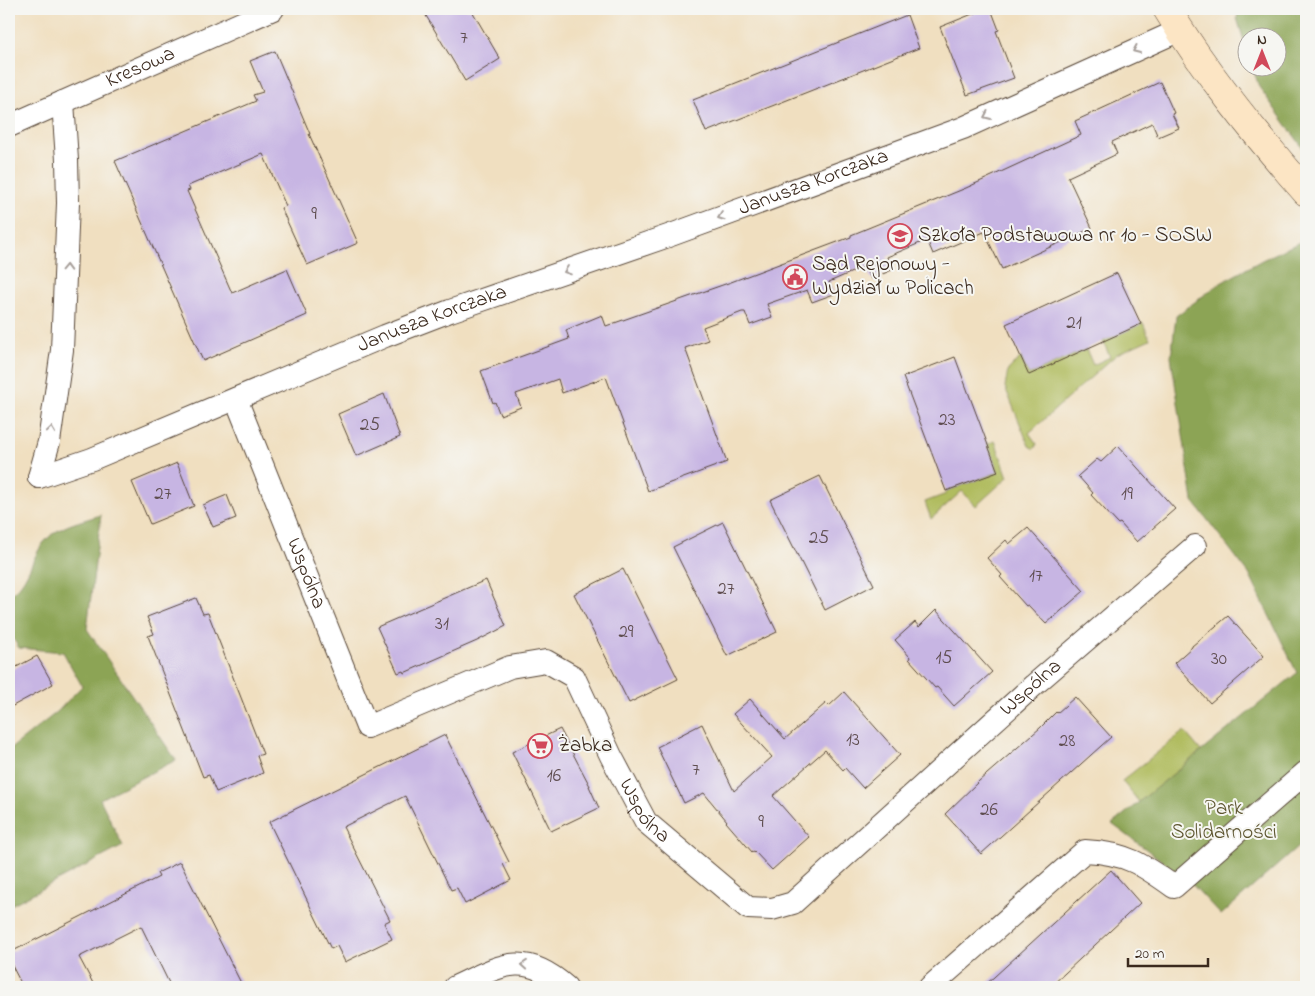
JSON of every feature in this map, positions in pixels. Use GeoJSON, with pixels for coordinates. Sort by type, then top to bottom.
{"type":"FeatureCollection","features":[{"type":"Feature","properties":{"kind":"street","name":"Kresowa"},"geometry":{"type":"LineString","coordinates":[[9,126],[273,9]]}},
{"type":"Feature","properties":{"kind":"street","name":"Janusza Korczaka"},"geometry":{"type":"LineString","coordinates":[[62,102],[67,160],[68,203],[62,350],[49,442],[39,477],[92,459],[385,336],[450,311],[670,235],[963,128],[1174,19]]}},
{"type":"Feature","properties":{"kind":"street"},"geometry":{"type":"LineString","coordinates":[[1174,19],[1224,91],[1306,192]]}},
{"type":"Feature","properties":{"kind":"street","name":"Wspólna"},"geometry":{"type":"LineString","coordinates":[[236,399],[367,727],[510,667],[546,661],[574,676],[611,756],[646,822],[748,908],[772,910],[792,903],[1006,710],[1195,546]]}},
{"type":"Feature","properties":{"kind":"street"},"geometry":{"type":"LineString","coordinates":[[930,987],[1085,852],[1102,852],[1122,856],[1144,865],[1174,887],[1306,772]]}},
{"type":"Feature","properties":{"kind":"street"},"geometry":{"type":"LineString","coordinates":[[455,987],[498,968],[514,964],[525,964],[537,967],[566,987]]}},
{"type":"Feature","properties":{"kind":"green space"},"geometry":{"type":"Polygon","coordinates":[[[1239,9],[1306,9],[1306,152],[1259,87],[1256,78],[1288,78],[1288,28],[1240,28],[1237,18],[1239,9]]]}},
{"type":"Feature","properties":{"kind":"green space","name":"Park Solidarności"},"geometry":{"type":"Polygon","coordinates":[[[1306,239],[1306,840],[1221,915],[1189,881],[1112,824],[1297,673],[1249,574],[1193,501],[1171,357],[1176,316],[1219,284],[1262,260],[1306,239]]]}},
{"type":"Feature","properties":{"kind":"green space"},"geometry":{"type":"Polygon","coordinates":[[[1143,323],[1150,339],[1117,354],[1029,433],[1037,444],[1034,449],[1029,446],[1005,387],[1008,370],[1021,357],[1029,375],[1086,349],[1093,365],[1110,357],[1103,341],[1143,323]]]}},
{"type":"Feature","properties":{"kind":"green space"},"geometry":{"type":"Polygon","coordinates":[[[995,441],[1008,477],[976,506],[962,491],[931,519],[925,502],[946,494],[946,491],[998,472],[987,444],[995,441]]]}},
{"type":"Feature","properties":{"kind":"green space"},"geometry":{"type":"Polygon","coordinates":[[[101,515],[87,629],[176,760],[100,799],[123,846],[9,906],[9,750],[57,712],[82,686],[63,652],[19,648],[9,632],[9,595],[21,584],[36,554],[45,541],[57,531],[71,524],[101,515]]]}},
{"type":"Feature","properties":{"kind":"green space"},"geometry":{"type":"Polygon","coordinates":[[[1184,731],[1201,751],[1139,802],[1122,781],[1184,731]]]}},
{"type":"Feature","properties":{"kind":"building"},"geometry":{"type":"Polygon","coordinates":[[[422,9],[471,9],[500,59],[465,81],[422,9]]]}},
{"type":"Feature","properties":{"kind":"building"},"geometry":{"type":"Polygon","coordinates":[[[985,9],[991,9],[999,30],[996,31],[1014,78],[967,95],[940,27],[985,9]]]}},
{"type":"Feature","properties":{"kind":"building"},"geometry":{"type":"Polygon","coordinates":[[[907,15],[919,48],[706,132],[693,100],[907,15]]]}},
{"type":"Feature","properties":{"kind":"building"},"geometry":{"type":"Polygon","coordinates":[[[275,51],[309,134],[358,243],[307,265],[281,208],[286,206],[263,154],[188,186],[190,190],[187,191],[232,293],[287,269],[307,315],[203,361],[115,161],[256,101],[253,95],[263,92],[250,61],[275,51]]]}},
{"type":"Feature","properties":{"kind":"building"},"geometry":{"type":"Polygon","coordinates":[[[1160,82],[1179,128],[1158,137],[1152,123],[1112,142],[1117,154],[1068,177],[1092,228],[1002,269],[984,232],[933,254],[927,240],[887,257],[892,270],[871,279],[866,266],[829,282],[834,294],[812,302],[807,290],[767,304],[772,317],[750,325],[745,312],[742,312],[703,327],[708,340],[685,348],[727,462],[648,491],[606,377],[562,393],[558,379],[516,394],[521,407],[500,415],[495,402],[493,403],[481,371],[569,339],[566,330],[602,315],[606,326],[851,237],[851,235],[966,188],[1081,135],[1075,121],[1160,82]]]}},
{"type":"Feature","properties":{"kind":"building"},"geometry":{"type":"Polygon","coordinates":[[[1117,273],[1141,324],[1029,375],[1006,324],[1117,273]]]}},
{"type":"Feature","properties":{"kind":"building"},"geometry":{"type":"Polygon","coordinates":[[[955,357],[998,472],[946,491],[903,377],[955,357]]]}},
{"type":"Feature","properties":{"kind":"building"},"geometry":{"type":"Polygon","coordinates":[[[384,394],[400,437],[356,456],[338,414],[384,394]]]}},
{"type":"Feature","properties":{"kind":"building"},"geometry":{"type":"Polygon","coordinates":[[[1118,446],[1175,509],[1137,542],[1091,495],[1093,493],[1078,476],[1097,459],[1101,462],[1118,446]]]}},
{"type":"Feature","properties":{"kind":"building"},"geometry":{"type":"Polygon","coordinates":[[[177,463],[194,506],[150,524],[132,482],[177,463]]]}},
{"type":"Feature","properties":{"kind":"building"},"geometry":{"type":"Polygon","coordinates":[[[820,476],[874,585],[825,610],[770,500],[820,476]]]}},
{"type":"Feature","properties":{"kind":"building"},"geometry":{"type":"Polygon","coordinates":[[[227,495],[236,518],[213,527],[203,505],[227,495]]]}},
{"type":"Feature","properties":{"kind":"building"},"geometry":{"type":"Polygon","coordinates":[[[723,522],[777,632],[727,656],[673,547],[723,522]]]}},
{"type":"Feature","properties":{"kind":"building"},"geometry":{"type":"Polygon","coordinates":[[[1028,528],[1084,591],[1046,624],[1028,605],[1026,606],[1000,577],[1002,575],[987,558],[1006,540],[1009,544],[1028,528]]]}},
{"type":"Feature","properties":{"kind":"building"},"geometry":{"type":"Polygon","coordinates":[[[623,569],[678,679],[629,703],[574,594],[623,569]]]}},
{"type":"Feature","properties":{"kind":"building"},"geometry":{"type":"Polygon","coordinates":[[[486,580],[506,626],[404,673],[403,671],[398,673],[377,627],[486,580]]]}},
{"type":"Feature","properties":{"kind":"building"},"geometry":{"type":"Polygon","coordinates":[[[196,598],[203,614],[208,613],[263,754],[257,756],[263,773],[216,792],[209,775],[203,777],[148,636],[154,634],[147,617],[196,598]]]}},
{"type":"Feature","properties":{"kind":"building"},"geometry":{"type":"Polygon","coordinates":[[[936,610],[992,672],[954,706],[909,659],[910,657],[895,640],[915,622],[919,627],[936,610]]]}},
{"type":"Feature","properties":{"kind":"building"},"geometry":{"type":"Polygon","coordinates":[[[1228,616],[1264,656],[1210,703],[1174,663],[1228,616]]]}},
{"type":"Feature","properties":{"kind":"building"},"geometry":{"type":"Polygon","coordinates":[[[37,656],[53,684],[9,708],[9,671],[37,656]]]}},
{"type":"Feature","properties":{"kind":"building"},"geometry":{"type":"Polygon","coordinates":[[[844,692],[900,755],[863,788],[825,750],[773,796],[809,837],[772,870],[754,851],[752,852],[704,793],[684,803],[657,747],[702,724],[734,791],[772,757],[733,714],[750,699],[785,739],[826,703],[829,706],[844,692]]]}},
{"type":"Feature","properties":{"kind":"building"},"geometry":{"type":"Polygon","coordinates":[[[1075,697],[1111,737],[981,854],[945,814],[979,781],[1075,697]]]}},
{"type":"Feature","properties":{"kind":"building"},"geometry":{"type":"Polygon","coordinates":[[[560,729],[590,786],[599,808],[551,831],[512,752],[560,729]]]}},
{"type":"Feature","properties":{"kind":"building"},"geometry":{"type":"Polygon","coordinates":[[[445,735],[509,862],[503,864],[511,880],[465,904],[457,888],[451,890],[405,796],[343,827],[390,920],[384,923],[392,939],[345,962],[337,946],[331,949],[269,822],[445,735]]]}},
{"type":"Feature","properties":{"kind":"building"},"geometry":{"type":"Polygon","coordinates":[[[180,862],[243,987],[171,987],[141,926],[79,957],[95,987],[23,987],[9,960],[9,953],[159,877],[157,873],[180,862]]]}},
{"type":"Feature","properties":{"kind":"building"},"geometry":{"type":"Polygon","coordinates":[[[1111,870],[1140,903],[1050,987],[983,987],[1111,870]]]}},
{"type":"Feature","properties":{"kind":"place","name":"Szkoła Podstawowa nr 10 - SOSW"},"geometry":{"type":"Point","coordinates":[900,236]}},
{"type":"Feature","properties":{"kind":"place","name":"Sąd Rejonowy - Wydział w Policach"},"geometry":{"type":"Point","coordinates":[795,277]}},
{"type":"Feature","properties":{"kind":"place","name":"Żabka"},"geometry":{"type":"Point","coordinates":[540,746]}}]}
